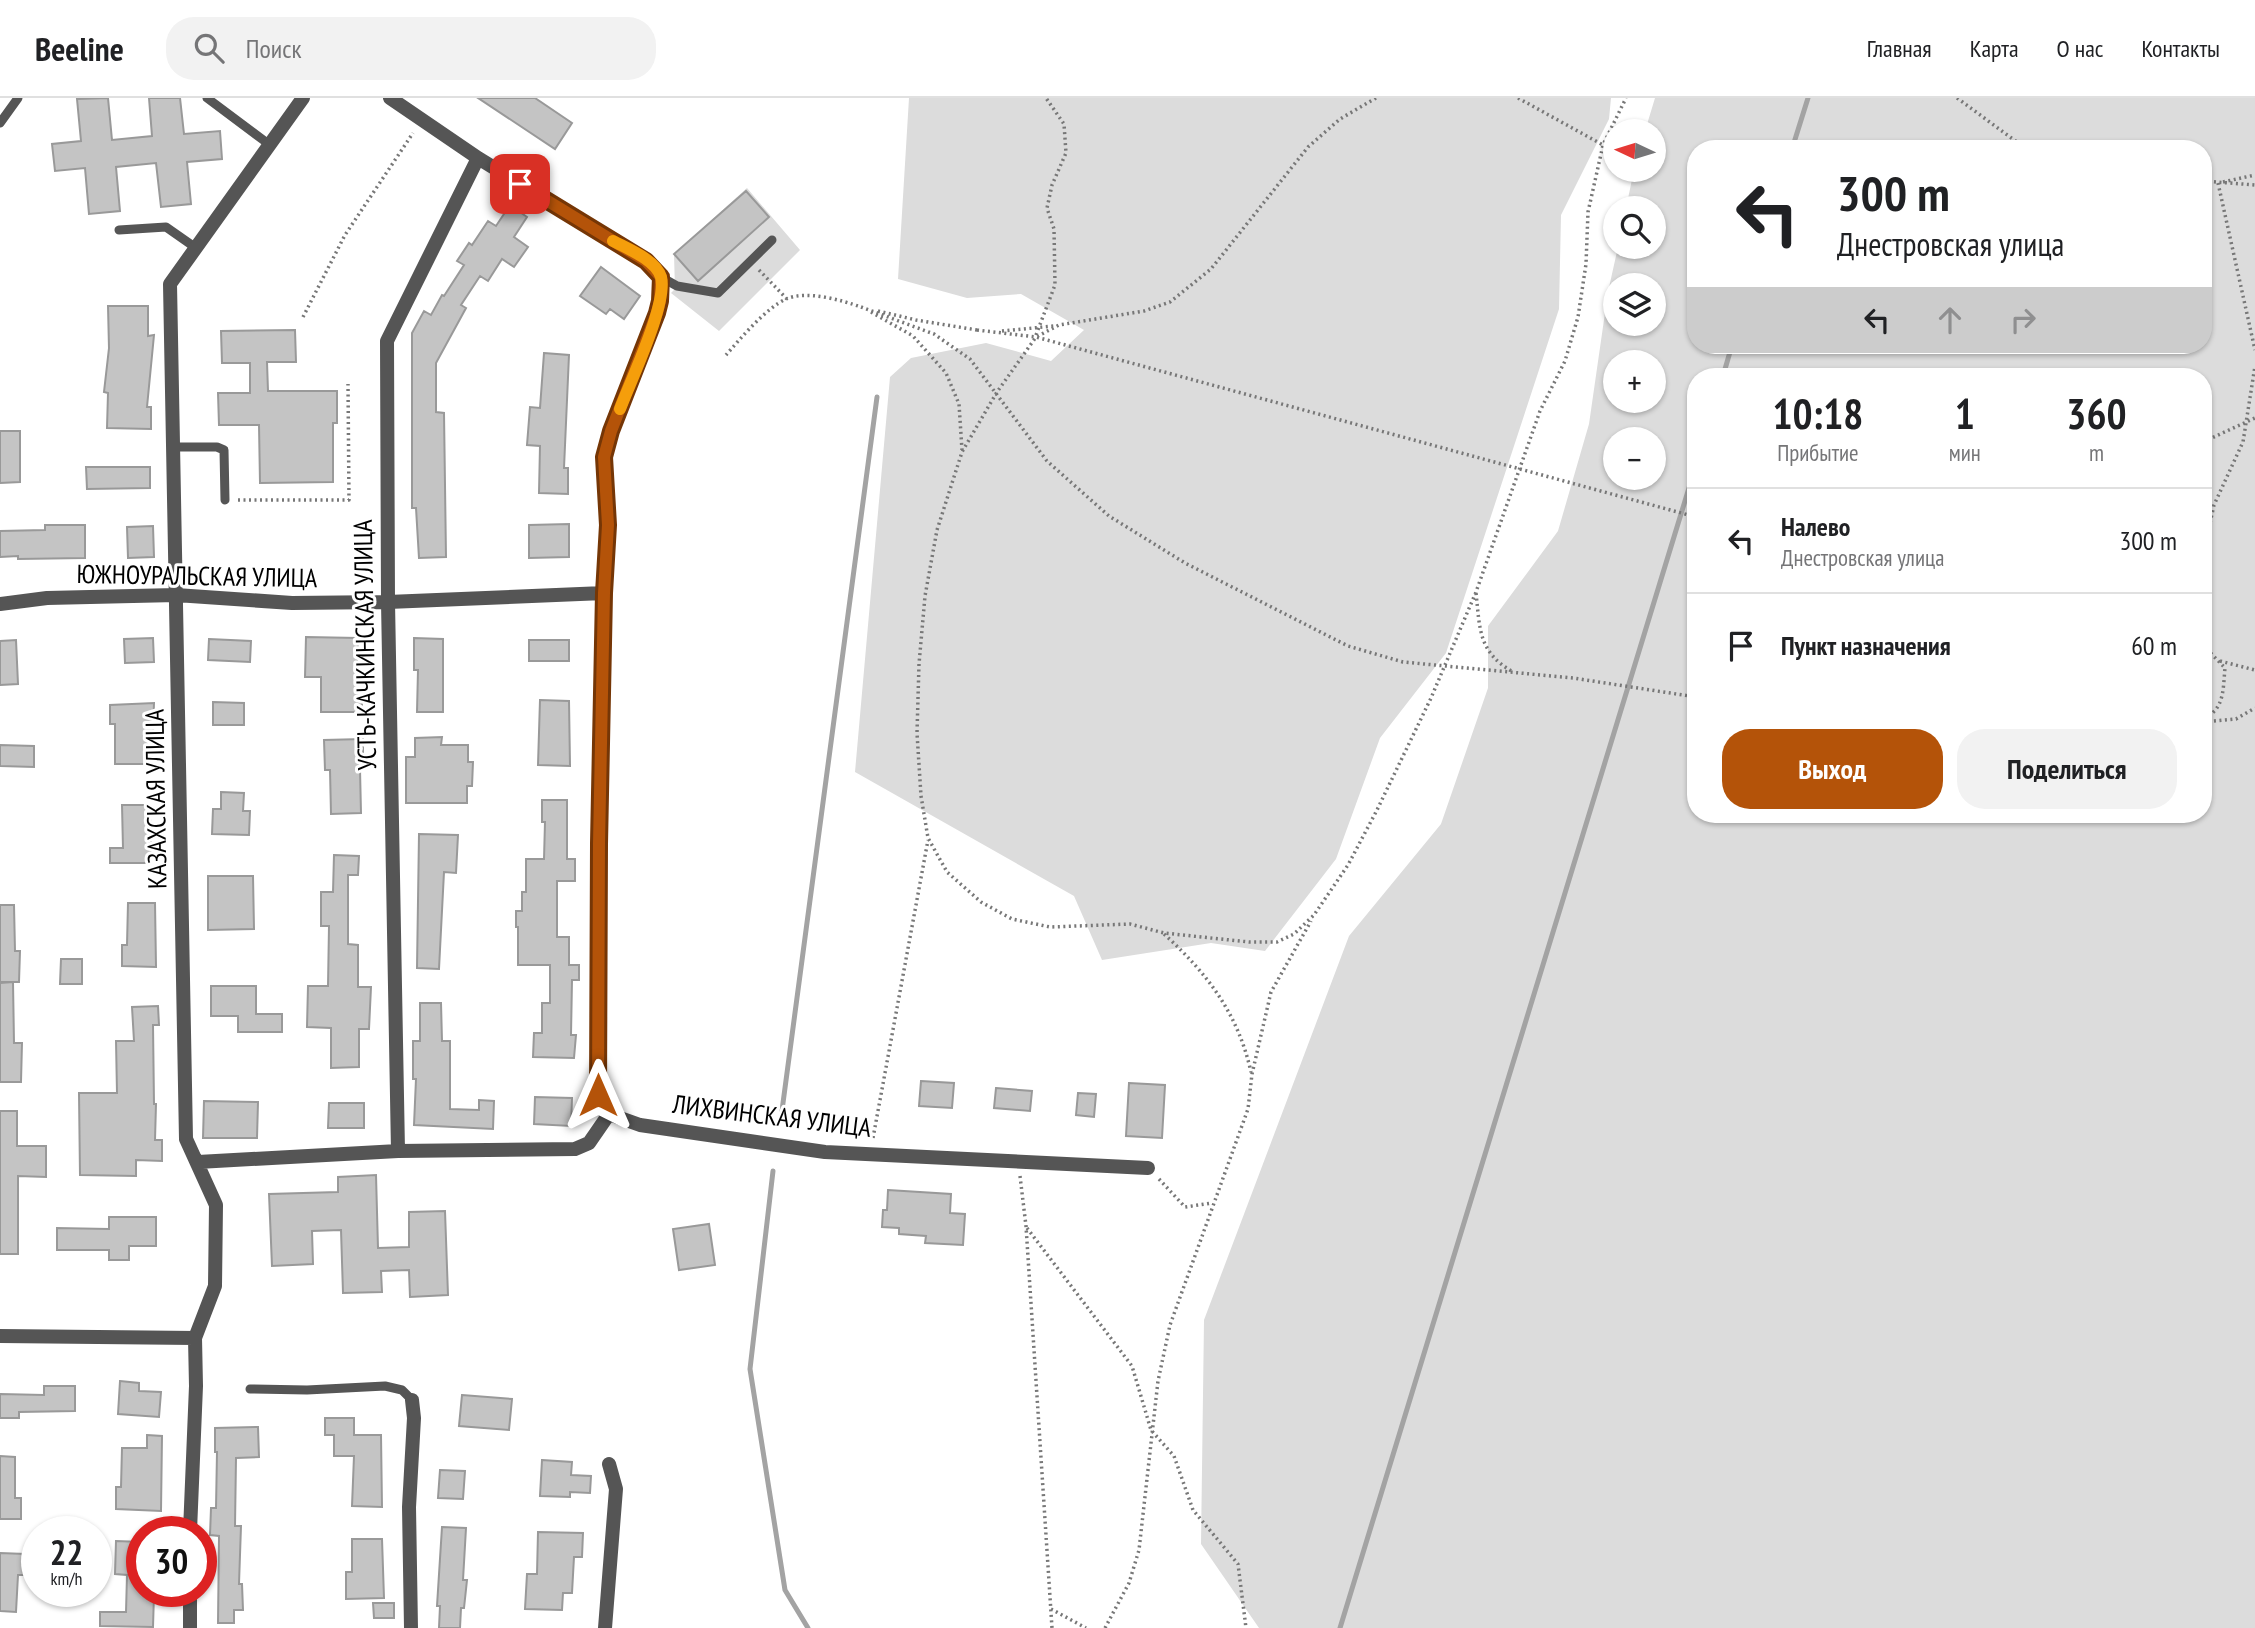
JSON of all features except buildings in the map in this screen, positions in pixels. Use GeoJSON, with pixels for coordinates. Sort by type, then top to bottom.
{"type":"FeatureCollection","features":[{"type":"Feature","properties":{"kind":"street","name":"КАЗАХСКАЯ УЛИЦА"},"geometry":{"type":"LineString","coordinates":[[191,1516],[196,1386],[195,1338],[215,1286],[216,1205],[186,1139],[170,284],[303,98]]}},
{"type":"Feature","properties":{"kind":"street"},"geometry":{"type":"LineString","coordinates":[[198,1162],[398,1151],[575,1149],[589,1143],[609,1114],[598,1095],[599,844],[608,525],[604,470],[607,444],[657,313],[661,281],[646,261],[478,159],[390,98]]}},
{"type":"Feature","properties":{"kind":"street","name":"УСТЬ-КАЧКИНСКАЯ УЛИЦА"},"geometry":{"type":"LineString","coordinates":[[398,1151],[388,602],[387,341],[478,159]]}},
{"type":"Feature","properties":{"kind":"street","name":"ЮЖНОУРАЛЬСКАЯ УЛИЦА"},"geometry":{"type":"LineString","coordinates":[[0,604],[47,598],[176,595],[292,603],[604,593]]}},
{"type":"Feature","properties":{"kind":"street","name":"ЛИХВИНСКАЯ УЛИЦА"},"geometry":{"type":"LineString","coordinates":[[609,1114],[640,1125],[825,1152],[1148,1168]]}},
{"type":"Feature","properties":{"kind":"street"},"geometry":{"type":"LineString","coordinates":[[0,1336],[195,1338]]}},
{"type":"Feature","properties":{"kind":"street"},"geometry":{"type":"LineString","coordinates":[[411,1628],[409,1507],[414,1418],[412,1400]]}},
{"type":"Feature","properties":{"kind":"street"},"geometry":{"type":"LineString","coordinates":[[605,1628],[616,1489],[609,1464]]}},
{"type":"Feature","properties":{"kind":"street"},"geometry":{"type":"LineString","coordinates":[[190,1607],[190,1628]]}},
{"type":"Feature","properties":{"kind":"lane"},"geometry":{"type":"LineString","coordinates":[[0,123],[18,98]]}},
{"type":"Feature","properties":{"kind":"lane"},"geometry":{"type":"LineString","coordinates":[[207,98],[270,145]]}},
{"type":"Feature","properties":{"kind":"lane"},"geometry":{"type":"LineString","coordinates":[[118,230],[166,227],[196,248]]}},
{"type":"Feature","properties":{"kind":"lane"},"geometry":{"type":"LineString","coordinates":[[661,281],[718,293],[772,240]]}},
{"type":"Feature","properties":{"kind":"lane"},"geometry":{"type":"LineString","coordinates":[[173,447],[217,447],[224,450],[225,500]]}},
{"type":"Feature","properties":{"kind":"lane"},"geometry":{"type":"LineString","coordinates":[[250,1389],[307,1390],[385,1386],[402,1390],[412,1400]]}},
{"type":"Feature","properties":{"kind":"path"},"geometry":{"type":"LineString","coordinates":[[871,1153],[928,838],[921,796],[917,733],[919,664],[925,596],[937,530],[962,452],[997,392],[1036,337],[1055,285],[1054,229],[1047,208],[1052,185],[1066,153],[1063,124],[1046,98]]}},
{"type":"Feature","properties":{"kind":"path"},"geometry":{"type":"LineString","coordinates":[[978,330],[1006,331],[1059,325],[1144,311],[1170,302],[1210,269],[1308,147],[1340,119],[1377,98]]}},
{"type":"Feature","properties":{"kind":"path"},"geometry":{"type":"LineString","coordinates":[[1105,1628],[1129,1583],[1139,1550],[1151,1430],[1170,1325],[1248,1108],[1252,1074],[1271,992],[1314,915],[1348,865],[1444,666],[1476,592],[1540,411],[1565,361],[1578,317],[1586,264],[1588,212],[1603,145],[1518,98]]}},
{"type":"Feature","properties":{"kind":"path"},"geometry":{"type":"LineString","coordinates":[[1616,119],[1626,98]]}},
{"type":"Feature","properties":{"kind":"path"},"geometry":{"type":"LineString","coordinates":[[1957,98],[2014,140]]}},
{"type":"Feature","properties":{"kind":"path"},"geometry":{"type":"LineString","coordinates":[[303,317],[345,235],[413,132]]}},
{"type":"Feature","properties":{"kind":"path"},"geometry":{"type":"LineString","coordinates":[[2218,183],[2255,175]]}},
{"type":"Feature","properties":{"kind":"path"},"geometry":{"type":"LineString","coordinates":[[2212,182],[2255,185]]}},
{"type":"Feature","properties":{"kind":"path"},"geometry":{"type":"LineString","coordinates":[[2218,183],[2255,350]]}},
{"type":"Feature","properties":{"kind":"path"},"geometry":{"type":"LineString","coordinates":[[750,262],[787,299]]}},
{"type":"Feature","properties":{"kind":"path"},"geometry":{"type":"LineString","coordinates":[[726,355],[750,328],[787,299],[810,296],[834,298],[861,307],[934,334],[970,359],[1047,461],[1108,516],[1185,563],[1348,646],[1402,662],[1573,678],[1687,696]]}},
{"type":"Feature","properties":{"kind":"path"},"geometry":{"type":"LineString","coordinates":[[861,307],[916,320],[1036,337],[1687,515]]}},
{"type":"Feature","properties":{"kind":"path"},"geometry":{"type":"LineString","coordinates":[[861,307],[913,336],[946,373],[959,404],[962,452]]}},
{"type":"Feature","properties":{"kind":"path"},"geometry":{"type":"LineString","coordinates":[[1036,337],[1059,325]]}},
{"type":"Feature","properties":{"kind":"path"},"geometry":{"type":"LineString","coordinates":[[2212,514],[2243,442],[2255,366]]}},
{"type":"Feature","properties":{"kind":"path"},"geometry":{"type":"LineString","coordinates":[[225,500],[349,500],[348,384]]}},
{"type":"Feature","properties":{"kind":"path"},"geometry":{"type":"LineString","coordinates":[[2212,438],[2255,418]]}},
{"type":"Feature","properties":{"kind":"path"},"geometry":{"type":"LineString","coordinates":[[1476,592],[1480,638],[1497,663],[1515,673]]}},
{"type":"Feature","properties":{"kind":"path"},"geometry":{"type":"LineString","coordinates":[[2212,654],[2225,668],[2223,700],[2212,712]]}},
{"type":"Feature","properties":{"kind":"path"},"geometry":{"type":"LineString","coordinates":[[2218,660],[2255,670]]}},
{"type":"Feature","properties":{"kind":"path"},"geometry":{"type":"LineString","coordinates":[[2212,720],[2236,719],[2255,708]]}},
{"type":"Feature","properties":{"kind":"path"},"geometry":{"type":"LineString","coordinates":[[928,838],[947,872],[981,902],[1012,919],[1050,927],[1130,924],[1164,933],[1249,942],[1278,942],[1293,934],[1314,915]]}},
{"type":"Feature","properties":{"kind":"path"},"geometry":{"type":"LineString","coordinates":[[1164,933],[1190,957],[1216,989],[1245,1043],[1252,1074]]}},
{"type":"Feature","properties":{"kind":"path"},"geometry":{"type":"LineString","coordinates":[[1019,1161],[1026,1226],[1052,1628]]}},
{"type":"Feature","properties":{"kind":"path"},"geometry":{"type":"LineString","coordinates":[[1148,1168],[1185,1207],[1212,1203]]}},
{"type":"Feature","properties":{"kind":"path"},"geometry":{"type":"LineString","coordinates":[[1026,1226],[1132,1366],[1151,1430],[1174,1455],[1193,1510],[1238,1564],[1246,1628]]}},
{"type":"Feature","properties":{"kind":"path"},"geometry":{"type":"LineString","coordinates":[[1051,1609],[1086,1628]]}},
{"type":"Feature","properties":{"kind":"shaded area"},"geometry":{"type":"Polygon","coordinates":[[[909,98],[1611,98],[1609,119],[1603,119],[1603,131],[1561,215],[1559,309],[1446,653],[1380,738],[1336,859],[1265,951],[1211,943],[1102,960],[1074,896],[855,772],[890,377],[911,358],[986,343],[1051,361],[1084,330],[1021,294],[967,298],[898,279],[909,98]]]}},
{"type":"Feature","properties":{"kind":"shaded area"},"geometry":{"type":"Polygon","coordinates":[[[1655,98],[2255,98],[2255,1628],[1259,1628],[1201,1544],[1204,1320],[1349,936],[1441,824],[1488,688],[1488,626],[1558,531],[1589,424],[1603,327],[1603,336],[1666,336],[1666,273],[1612,273],[1615,259],[1666,259],[1666,196],[1629,196],[1631,182],[1666,182],[1666,119],[1649,119],[1655,98]]]}},
{"type":"Feature","properties":{"kind":"shaded area"},"geometry":{"type":"Polygon","coordinates":[[[747,188],[800,250],[719,331],[671,293],[675,289],[674,254],[747,188]]]}},
{"type":"Feature","properties":{"kind":"waterway"},"geometry":{"type":"LineString","coordinates":[[1795,140],[1808,98]]}},
{"type":"Feature","properties":{"kind":"waterway"},"geometry":{"type":"LineString","coordinates":[[1725,368],[1729,354]]}},
{"type":"Feature","properties":{"kind":"waterway"},"geometry":{"type":"LineString","coordinates":[[781,1118],[877,397]]}},
{"type":"Feature","properties":{"kind":"waterway"},"geometry":{"type":"LineString","coordinates":[[1340,1628],[1687,494]]}},
{"type":"Feature","properties":{"kind":"waterway"},"geometry":{"type":"LineString","coordinates":[[773,1171],[750,1369],[785,1590],[808,1628]]}},
{"type":"Feature","properties":{"kind":"slow traffic"},"geometry":{"type":"LineString","coordinates":[[613,241],[646,261],[661,277],[657,313],[620,409]]}},
{"type":"Feature","properties":{"kind":"route"},"geometry":{"type":"LineString","coordinates":[[520,184],[646,261],[661,277],[657,313],[611,431],[604,457],[608,525],[599,844],[598,1095]]}}]}
